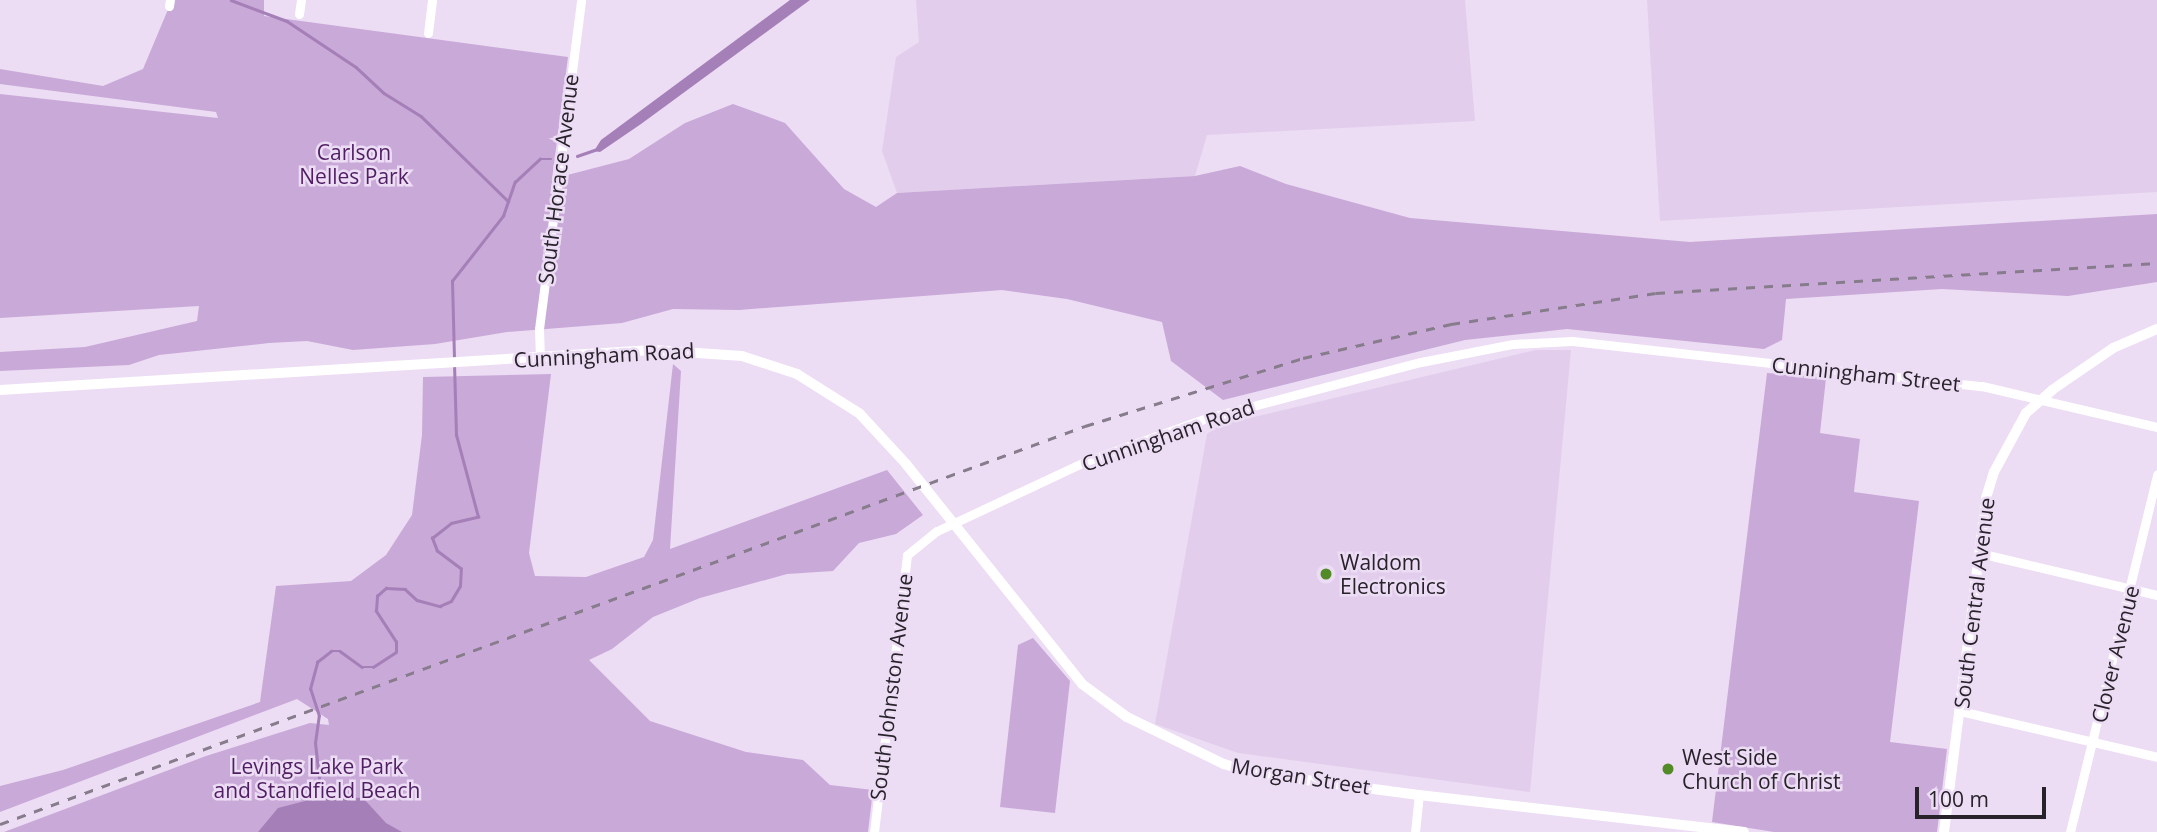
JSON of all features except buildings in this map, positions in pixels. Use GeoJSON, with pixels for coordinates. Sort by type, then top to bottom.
{"type":"FeatureCollection","features":[{"type":"Feature","properties":{"kind":"main road","name":"South Central Avenue"},"geometry":{"type":"LineString","coordinates":[[1944,832],[1979,553],[1994,472],[2011,435],[2042,399],[2113,348],[2157,329]]}},
{"type":"Feature","properties":{"kind":"main road","name":"Cunningham Road"},"geometry":{"type":"LineString","coordinates":[[0,390],[686,350],[760,361],[797,374],[846,402],[906,464],[953,526]]}},
{"type":"Feature","properties":{"kind":"main road","name":"Morgan Street"},"geometry":{"type":"LineString","coordinates":[[953,526],[1073,676],[1128,718],[1224,764],[1254,773],[1419,795],[1744,832]]}},
{"type":"Feature","properties":{"kind":"street"},"geometry":{"type":"LineString","coordinates":[[299,14],[301,0]]}},
{"type":"Feature","properties":{"kind":"street"},"geometry":{"type":"LineString","coordinates":[[428,33],[432,0]]}},
{"type":"Feature","properties":{"kind":"street","name":"South Horace Avenue"},"geometry":{"type":"LineString","coordinates":[[540,358],[539,329],[581,0]]}},
{"type":"Feature","properties":{"kind":"street","name":"Cunningham Street"},"geometry":{"type":"LineString","coordinates":[[1572,341],[1982,386],[2157,426]]}},
{"type":"Feature","properties":{"kind":"street","name":"Cunningham Road"},"geometry":{"type":"LineString","coordinates":[[953,526],[1084,462],[1208,418],[1421,362],[1513,344],[1572,341]]}},
{"type":"Feature","properties":{"kind":"street","name":"Clover Avenue"},"geometry":{"type":"LineString","coordinates":[[2070,832],[2157,474]]}},
{"type":"Feature","properties":{"kind":"street","name":"South Johnston Avenue"},"geometry":{"type":"LineString","coordinates":[[874,832],[907,555],[923,539],[953,526]]}},
{"type":"Feature","properties":{"kind":"street"},"geometry":{"type":"LineString","coordinates":[[1979,553],[2157,594]]}},
{"type":"Feature","properties":{"kind":"street"},"geometry":{"type":"LineString","coordinates":[[1960,711],[2157,757]]}},
{"type":"Feature","properties":{"kind":"street"},"geometry":{"type":"LineString","coordinates":[[1415,832],[1419,795]]}},
{"type":"Feature","properties":{"kind":"shaded area"},"geometry":{"type":"Polygon","coordinates":[[[790,0],[810,0],[641,124],[600,152],[594,151],[601,140],[790,0]]]}},
{"type":"Feature","properties":{"kind":"shaded area"},"geometry":{"type":"Polygon","coordinates":[[[916,0],[1465,0],[1475,121],[1207,135],[1195,176],[897,193],[882,151],[896,57],[919,42],[916,0]]]}},
{"type":"Feature","properties":{"kind":"shaded area"},"geometry":{"type":"Polygon","coordinates":[[[1647,0],[2157,0],[2157,192],[1660,221],[1647,0]]]}},
{"type":"Feature","properties":{"kind":"shaded area"},"geometry":{"type":"Polygon","coordinates":[[[1536,350],[1571,350],[1530,792],[1238,753],[1155,724],[1207,434],[1220,425],[1536,350]]]}},
{"type":"Feature","properties":{"kind":"shaded area"},"geometry":{"type":"Polygon","coordinates":[[[322,785],[336,797],[363,798],[386,823],[402,832],[258,832],[278,808],[305,801],[309,788],[322,785]]]}},
{"type":"Feature","properties":{"kind":"green space","name":"Carlson Nelles Park"},"geometry":{"type":"Polygon","coordinates":[[[172,0],[264,0],[264,16],[568,57],[552,179],[629,159],[685,123],[733,104],[785,123],[844,189],[876,207],[897,193],[1195,176],[1240,166],[1286,184],[1410,218],[1690,242],[2157,214],[2157,282],[2068,296],[1942,289],[1786,299],[1782,340],[1764,349],[1567,329],[1465,340],[1223,400],[1171,361],[1162,322],[1067,299],[1002,290],[739,310],[673,309],[622,323],[507,332],[435,344],[353,350],[307,341],[269,343],[159,355],[129,365],[0,371],[0,352],[85,347],[197,321],[199,306],[0,318],[0,94],[218,118],[216,112],[0,84],[0,69],[103,86],[143,69],[172,0]]]}},
{"type":"Feature","properties":{"kind":"green space","name":"Levings Lake Park and Standfield Beach"},"geometry":{"type":"Polygon","coordinates":[[[673,364],[681,371],[670,549],[887,470],[923,515],[896,534],[859,543],[833,571],[787,574],[700,598],[653,617],[612,649],[589,660],[650,721],[746,752],[803,760],[830,785],[873,790],[868,832],[4,832],[206,756],[310,723],[329,725],[328,719],[297,699],[0,812],[0,786],[63,770],[260,702],[276,586],[351,581],[386,555],[412,515],[422,435],[423,377],[551,374],[529,553],[535,576],[586,577],[644,557],[653,540],[673,364]]]}},
{"type":"Feature","properties":{"kind":"green space"},"geometry":{"type":"Polygon","coordinates":[[[1767,373],[1826,378],[1820,433],[1860,439],[1854,492],[1919,501],[1890,742],[1947,749],[1937,832],[1774,832],[1712,822],[1767,373]]]}},
{"type":"Feature","properties":{"kind":"green space"},"geometry":{"type":"Polygon","coordinates":[[[1033,638],[1070,681],[1055,813],[1000,807],[1018,645],[1033,638]]]}},
{"type":"Feature","properties":{"kind":"waterway"},"geometry":{"type":"LineString","coordinates":[[231,0],[287,21],[356,67],[384,93],[421,116],[508,201]]}},
{"type":"Feature","properties":{"kind":"waterway"},"geometry":{"type":"LineString","coordinates":[[577,156],[597,149]]}},
{"type":"Feature","properties":{"kind":"waterway"},"geometry":{"type":"LineString","coordinates":[[454,358],[452,281],[503,216],[515,182],[540,159],[551,159]]}},
{"type":"Feature","properties":{"kind":"waterway"},"geometry":{"type":"LineString","coordinates":[[320,787],[315,743],[319,716],[310,689],[317,662],[331,651],[340,651],[362,667],[373,667],[396,652],[396,642],[376,611],[377,596],[386,588],[405,589],[417,600],[440,606],[451,601],[460,586],[461,569],[437,551],[432,538],[451,523],[478,517],[456,435],[454,365]]}},
{"type":"Feature","properties":{"kind":"railway"},"geometry":{"type":"LineString","coordinates":[[0,824],[1085,426],[1303,358],[1451,324],[1656,293],[2157,263]]}},
{"type":"Feature","properties":{"kind":"place","name":"Waldom Electronics"},"geometry":{"type":"Point","coordinates":[1326,574]}},
{"type":"Feature","properties":{"kind":"place","name":"West Side Church of Christ"},"geometry":{"type":"Point","coordinates":[1668,769]}}]}
